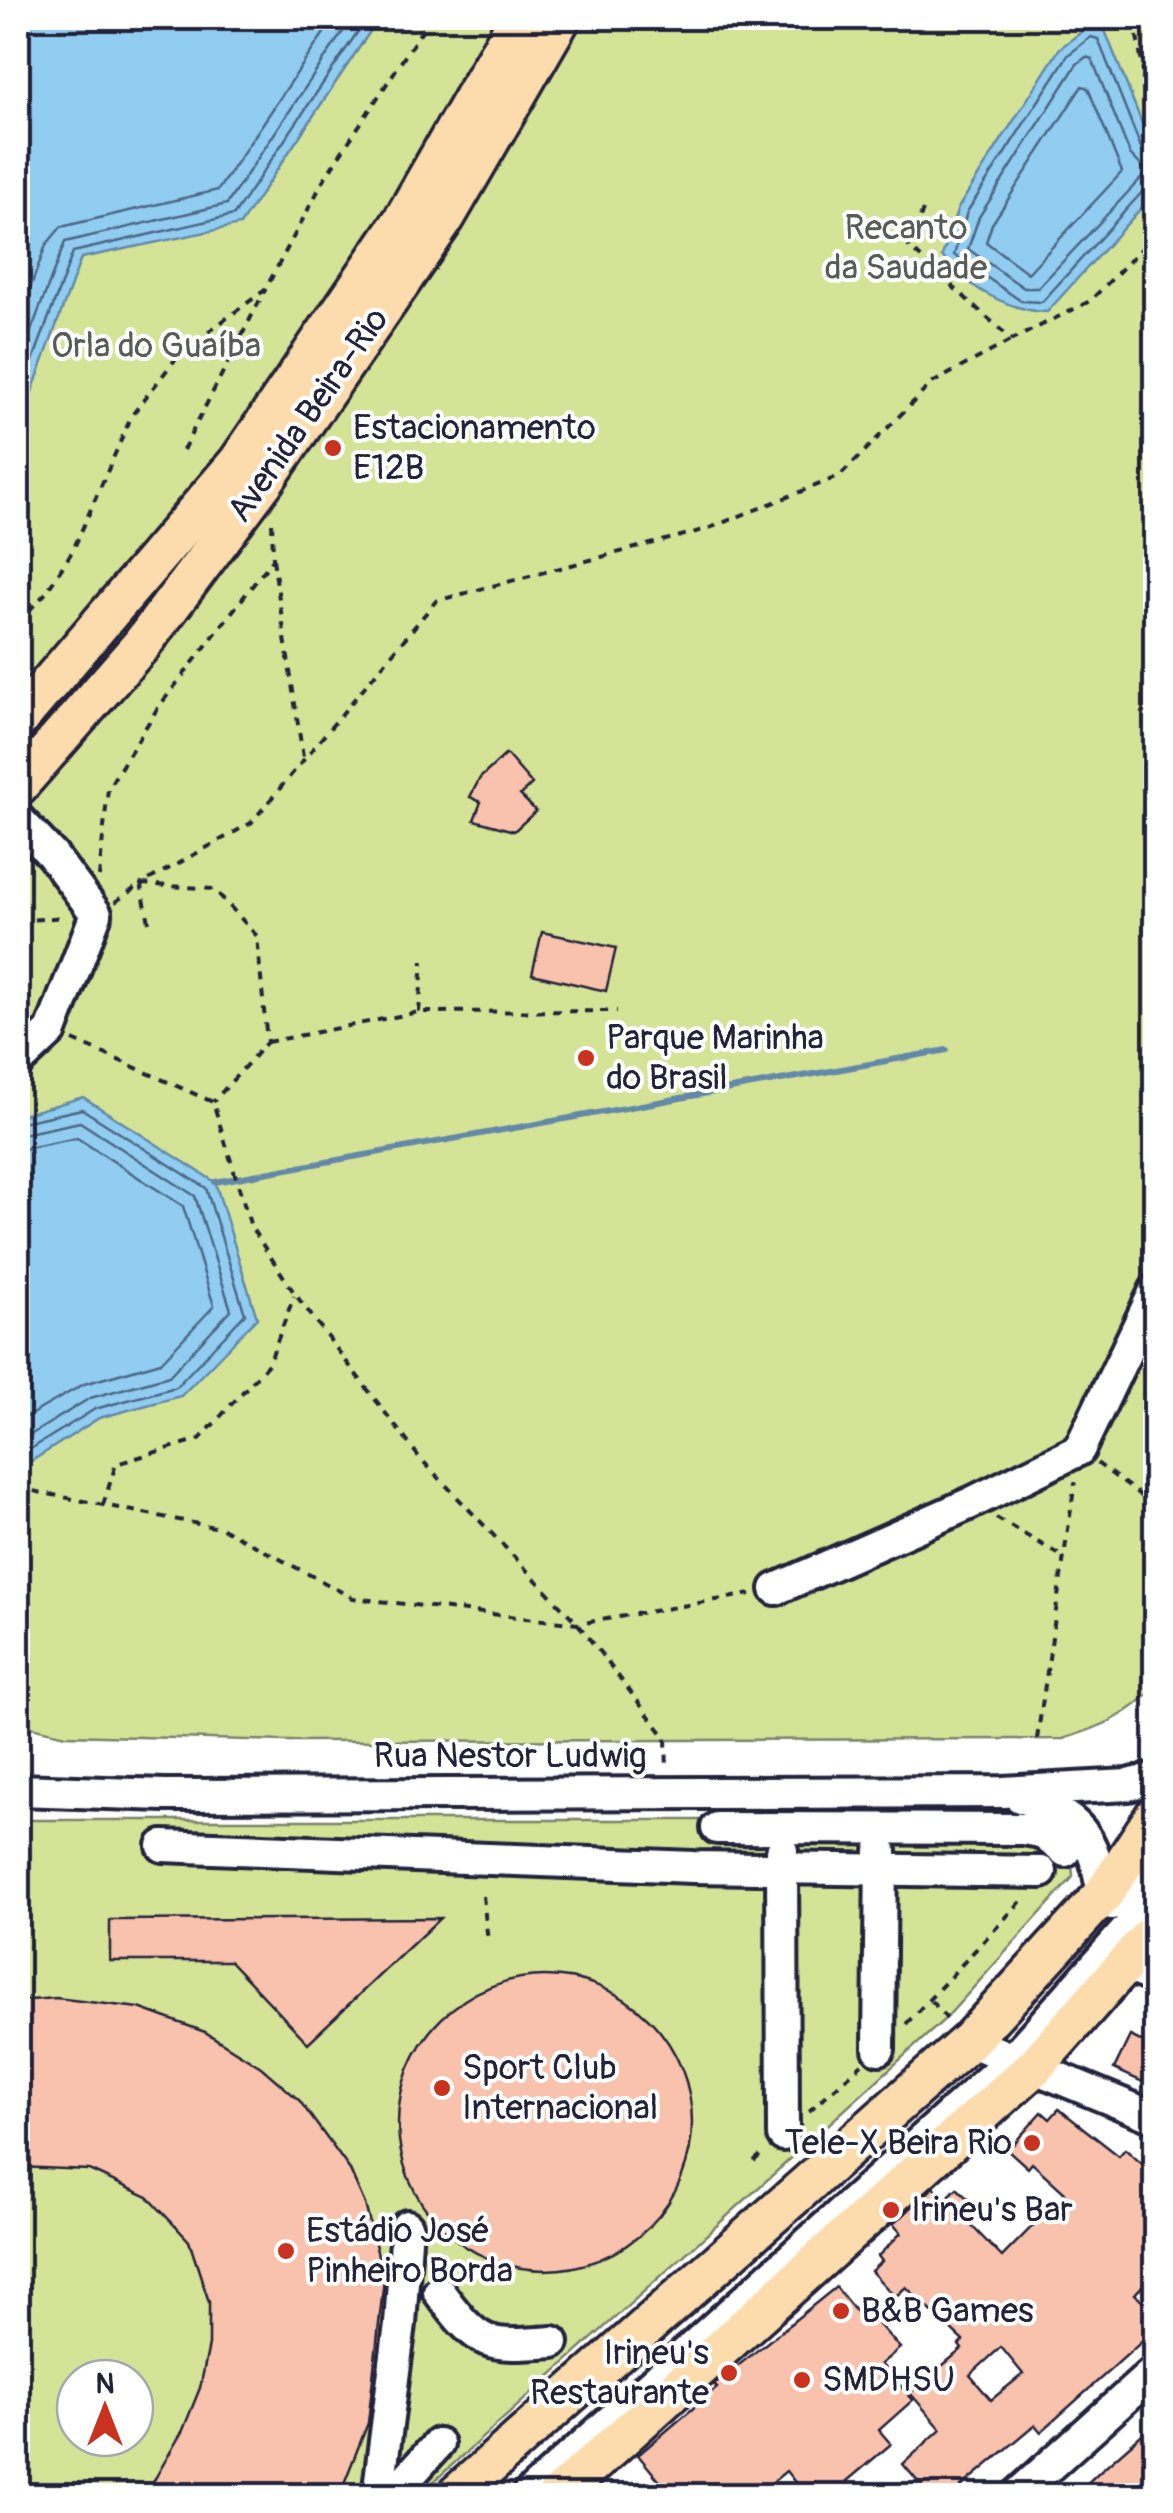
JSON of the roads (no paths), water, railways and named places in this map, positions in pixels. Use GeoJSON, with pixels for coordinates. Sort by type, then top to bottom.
{"type":"FeatureCollection","features":[{"type":"Feature","properties":{"kind":"main road","name":"Avenida Beira-Rio"},"geometry":{"type":"LineString","coordinates":[[18,720],[239,462],[403,220],[519,18]]}},
{"type":"Feature","properties":{"kind":"main road","name":"Avenida Beira-Rio"},"geometry":{"type":"LineString","coordinates":[[18,786],[142,644],[265,480],[446,218],[561,18]]}},
{"type":"Feature","properties":{"kind":"main road"},"geometry":{"type":"LineString","coordinates":[[455,2496],[977,2044],[1103,1895],[1156,1814]]}},
{"type":"Feature","properties":{"kind":"main road"},"geometry":{"type":"LineString","coordinates":[[557,2496],[1024,2062],[1141,1972],[1156,1929]]}},
{"type":"Feature","properties":{"kind":"street"},"geometry":{"type":"LineString","coordinates":[[18,820],[52,855],[96,914],[51,1030],[18,1062]]}},
{"type":"Feature","properties":{"kind":"street"},"geometry":{"type":"LineString","coordinates":[[776,1589],[971,1503],[1079,1450],[1156,1289]]}},
{"type":"Feature","properties":{"kind":"street","name":"Rua Nestor Ludwig"},"geometry":{"type":"LineString","coordinates":[[18,1790],[165,1795],[1003,1792],[1128,1784],[1156,1778]]}},
{"type":"Feature","properties":{"kind":"street","name":"Rua Nestor Ludwig"},"geometry":{"type":"LineString","coordinates":[[1003,1792],[1063,1811],[1089,1838],[1103,1895]]}},
{"type":"Feature","properties":{"kind":"street"},"geometry":{"type":"LineString","coordinates":[[717,1828],[1023,1829],[1041,1832],[1065,1850]]}},
{"type":"Feature","properties":{"kind":"street"},"geometry":{"type":"LineString","coordinates":[[782,1828],[782,2135]]}},
{"type":"Feature","properties":{"kind":"street"},"geometry":{"type":"LineString","coordinates":[[879,2049],[881,1828]]}},
{"type":"Feature","properties":{"kind":"street"},"geometry":{"type":"LineString","coordinates":[[163,1846],[782,1869],[1041,1872]]}},
{"type":"Feature","properties":{"kind":"street"},"geometry":{"type":"LineString","coordinates":[[480,2496],[977,2044],[1156,1853]]}},
{"type":"Feature","properties":{"kind":"street"},"geometry":{"type":"LineString","coordinates":[[527,2496],[1024,2062],[1156,1897]]}},
{"type":"Feature","properties":{"kind":"street"},"geometry":{"type":"LineString","coordinates":[[977,2044],[1156,2118]]}},
{"type":"Feature","properties":{"kind":"street"},"geometry":{"type":"LineString","coordinates":[[378,2496],[400,2324],[407,2226]]}},
{"type":"Feature","properties":{"kind":"street"},"geometry":{"type":"LineString","coordinates":[[439,2292],[470,2334],[504,2346],[553,2342]]}},
{"type":"Feature","properties":{"kind":"street"},"geometry":{"type":"LineString","coordinates":[[1016,2496],[1156,2370]]}},
{"type":"Feature","properties":{"kind":"street"},"geometry":{"type":"LineString","coordinates":[[391,2496],[438,2444]]}},
{"type":"Feature","properties":{"kind":"water"},"geometry":{"type":"Polygon","coordinates":[[[18,18],[379,18],[240,225],[81,258],[18,430],[18,18]]]}},
{"type":"Feature","properties":{"kind":"water"},"geometry":{"type":"Polygon","coordinates":[[[1100,18],[1155,156],[1155,193],[1047,312],[1033,311],[989,295],[963,278],[942,256],[958,208],[1060,48],[1100,18]]]}},
{"type":"Feature","properties":{"kind":"water"},"geometry":{"type":"Polygon","coordinates":[[[83,1097],[215,1182],[257,1318],[181,1396],[99,1418],[27,1464],[18,1457],[18,1116],[83,1097]]]}},
{"type":"Feature","properties":{"kind":"waterway"},"geometry":{"type":"LineString","coordinates":[[215,1182],[947,1050]]}},
{"type":"Feature","properties":{"kind":"place","name":"Estacionamento E12B"},"geometry":{"type":"Point","coordinates":[333,448]}},
{"type":"Feature","properties":{"kind":"place","name":"Parque Marinha do Brasil"},"geometry":{"type":"Point","coordinates":[586,1058]}},
{"type":"Feature","properties":{"kind":"place","name":"Sport Club Internacional"},"geometry":{"type":"Point","coordinates":[442,2088]}},
{"type":"Feature","properties":{"kind":"place","name":"Tele-X Beira Rio"},"geometry":{"type":"Point","coordinates":[1032,2143]}},
{"type":"Feature","properties":{"kind":"place","name":"Irineu's Bar"},"geometry":{"type":"Point","coordinates":[891,2210]}},
{"type":"Feature","properties":{"kind":"place","name":"Estádio José Pinheiro Borda"},"geometry":{"type":"Point","coordinates":[286,2251]}},
{"type":"Feature","properties":{"kind":"place","name":"B&B Games"},"geometry":{"type":"Point","coordinates":[841,2311]}},
{"type":"Feature","properties":{"kind":"place","name":"Irineu's Restaurante"},"geometry":{"type":"Point","coordinates":[729,2373]}},
{"type":"Feature","properties":{"kind":"place","name":"SMDHSU"},"geometry":{"type":"Point","coordinates":[802,2380]}},
{"type":"Feature","properties":{"kind":"park label","name":"Recanto da Saudade"},"geometry":{"type":"Point","coordinates":[906,248]}},
{"type":"Feature","properties":{"kind":"park label","name":"Orla do Guaíba"},"geometry":{"type":"Point","coordinates":[156,346]}}]}
